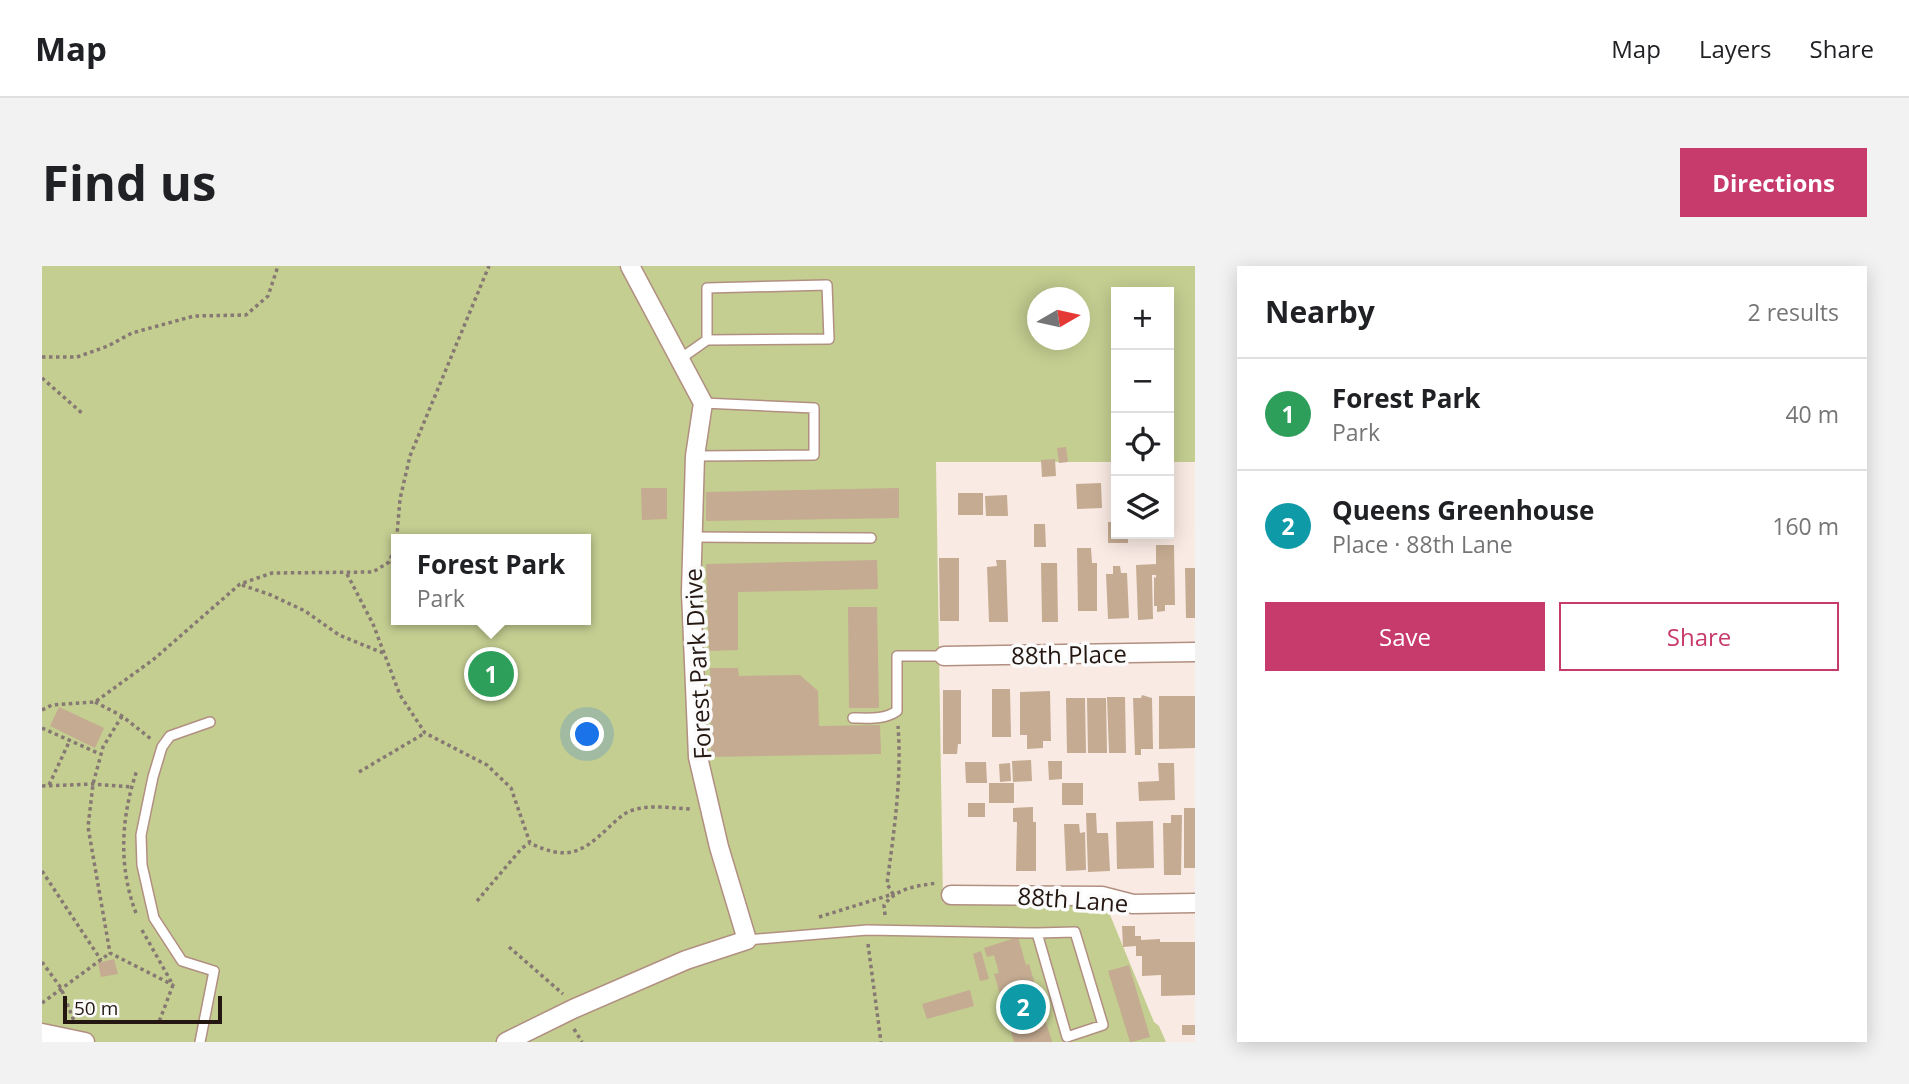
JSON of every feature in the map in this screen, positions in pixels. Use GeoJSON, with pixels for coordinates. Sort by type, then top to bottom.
{"type":"FeatureCollection","features":[{"type":"Feature","properties":{"kind":"street"},"geometry":{"type":"LineString","coordinates":[[630,266],[703,403]]}},
{"type":"Feature","properties":{"kind":"street","name":"Forest Park Drive"},"geometry":{"type":"LineString","coordinates":[[703,403],[695,456],[691,592],[698,757],[719,846],[747,940]]}},
{"type":"Feature","properties":{"kind":"street","name":"88th Place"},"geometry":{"type":"LineString","coordinates":[[944,656],[1195,652]]}},
{"type":"Feature","properties":{"kind":"street","name":"88th Lane"},"geometry":{"type":"LineString","coordinates":[[951,895],[1102,896],[1133,904],[1195,903]]}},
{"type":"Feature","properties":{"kind":"street"},"geometry":{"type":"LineString","coordinates":[[506,1042],[573,1009],[686,960],[747,940]]}},
{"type":"Feature","properties":{"kind":"street"},"geometry":{"type":"LineString","coordinates":[[42,1033],[85,1042]]}},
{"type":"Feature","properties":{"kind":"lane"},"geometry":{"type":"LineString","coordinates":[[680,359],[707,340],[829,340],[827,285],[706,288],[707,340]]}},
{"type":"Feature","properties":{"kind":"lane"},"geometry":{"type":"LineString","coordinates":[[695,456],[814,455],[814,408],[703,403]]}},
{"type":"Feature","properties":{"kind":"lane"},"geometry":{"type":"LineString","coordinates":[[693,537],[872,538]]}},
{"type":"Feature","properties":{"kind":"lane"},"geometry":{"type":"LineString","coordinates":[[853,718],[879,718],[890,716],[897,711],[897,656],[944,656]]}},
{"type":"Feature","properties":{"kind":"lane"},"geometry":{"type":"LineString","coordinates":[[200,1042],[214,971],[182,961],[153,918],[142,865],[141,835],[162,747],[170,736],[210,722]]}},
{"type":"Feature","properties":{"kind":"lane"},"geometry":{"type":"LineString","coordinates":[[747,940],[867,930],[1075,932],[1103,1025],[1067,1037],[1037,933]]}},
{"type":"Feature","properties":{"kind":"path"},"geometry":{"type":"LineString","coordinates":[[42,357],[77,357],[108,346],[132,333],[194,316],[246,315],[268,296],[278,266]]}},
{"type":"Feature","properties":{"kind":"path"},"geometry":{"type":"LineString","coordinates":[[397,534],[400,499],[410,456],[487,266]]}},
{"type":"Feature","properties":{"kind":"path"},"geometry":{"type":"LineString","coordinates":[[42,377],[83,414]]}},
{"type":"Feature","properties":{"kind":"path"},"geometry":{"type":"LineString","coordinates":[[42,709],[52,705],[94,702],[155,659],[240,584],[272,573],[373,572],[389,562],[391,557]]}},
{"type":"Feature","properties":{"kind":"path"},"geometry":{"type":"LineString","coordinates":[[347,574],[373,624],[400,695],[425,733],[487,765],[511,788],[530,843],[551,853],[577,852],[597,839],[628,812],[650,807],[696,809]]}},
{"type":"Feature","properties":{"kind":"path"},"geometry":{"type":"LineString","coordinates":[[240,584],[305,611],[339,635],[383,653]]}},
{"type":"Feature","properties":{"kind":"path"},"geometry":{"type":"LineString","coordinates":[[94,702],[122,716],[162,747]]}},
{"type":"Feature","properties":{"kind":"path"},"geometry":{"type":"LineString","coordinates":[[893,894],[887,884],[900,754],[897,711]]}},
{"type":"Feature","properties":{"kind":"path"},"geometry":{"type":"LineString","coordinates":[[110,953],[88,827],[93,784],[101,754],[122,716]]}},
{"type":"Feature","properties":{"kind":"path"},"geometry":{"type":"LineString","coordinates":[[42,728],[101,754]]}},
{"type":"Feature","properties":{"kind":"path"},"geometry":{"type":"LineString","coordinates":[[359,772],[425,733]]}},
{"type":"Feature","properties":{"kind":"path"},"geometry":{"type":"LineString","coordinates":[[49,785],[70,740]]}},
{"type":"Feature","properties":{"kind":"path"},"geometry":{"type":"LineString","coordinates":[[42,786],[93,784],[132,787]]}},
{"type":"Feature","properties":{"kind":"path"},"geometry":{"type":"LineString","coordinates":[[477,901],[522,848],[530,843]]}},
{"type":"Feature","properties":{"kind":"path"},"geometry":{"type":"LineString","coordinates":[[42,872],[100,960]]}},
{"type":"Feature","properties":{"kind":"path"},"geometry":{"type":"LineString","coordinates":[[867,930],[881,1042]]}},
{"type":"Feature","properties":{"kind":"path"},"geometry":{"type":"LineString","coordinates":[[509,947],[563,994]]}},
{"type":"Feature","properties":{"kind":"path"},"geometry":{"type":"LineString","coordinates":[[42,1003],[110,953]]}},
{"type":"Feature","properties":{"kind":"path"},"geometry":{"type":"LineString","coordinates":[[110,953],[173,985]]}},
{"type":"Feature","properties":{"kind":"path"},"geometry":{"type":"LineString","coordinates":[[42,962],[61,988],[75,1024]]}},
{"type":"Feature","properties":{"kind":"path"},"geometry":{"type":"LineString","coordinates":[[573,1028],[582,1042]]}},
{"type":"Feature","properties":{"kind":"green space"},"geometry":{"type":"Polygon","coordinates":[[[42,266],[1195,266],[1195,462],[1174,462],[1174,287],[1111,287],[1111,462],[936,462],[943,903],[1106,905],[1154,1022],[1159,1026],[1166,1042],[42,1042],[42,266]]]}},
{"type":"Feature","properties":{"kind":"building"},"geometry":{"type":"Polygon","coordinates":[[[1066,447],[1068,462],[1059,463],[1057,448],[1066,447]]]}},
{"type":"Feature","properties":{"kind":"building"},"geometry":{"type":"Polygon","coordinates":[[[1055,459],[1056,476],[1042,477],[1041,460],[1055,459]]]}},
{"type":"Feature","properties":{"kind":"building"},"geometry":{"type":"Polygon","coordinates":[[[1101,483],[1102,508],[1077,509],[1076,484],[1101,483]]]}},
{"type":"Feature","properties":{"kind":"building"},"geometry":{"type":"Polygon","coordinates":[[[641,488],[667,488],[667,519],[642,520],[641,488]]]}},
{"type":"Feature","properties":{"kind":"building"},"geometry":{"type":"Polygon","coordinates":[[[899,488],[899,518],[706,521],[706,492],[899,488]]]}},
{"type":"Feature","properties":{"kind":"building"},"geometry":{"type":"Polygon","coordinates":[[[958,493],[983,493],[983,515],[958,515],[958,493]]]}},
{"type":"Feature","properties":{"kind":"building"},"geometry":{"type":"Polygon","coordinates":[[[1007,495],[1008,516],[986,516],[985,496],[1007,495]]]}},
{"type":"Feature","properties":{"kind":"building"},"geometry":{"type":"Polygon","coordinates":[[[1108,522],[1111,522],[1111,539],[1128,539],[1128,543],[1108,543],[1108,522]]]}},
{"type":"Feature","properties":{"kind":"building"},"geometry":{"type":"Polygon","coordinates":[[[1034,524],[1045,524],[1046,547],[1034,547],[1034,524]]]}},
{"type":"Feature","properties":{"kind":"building"},"geometry":{"type":"Polygon","coordinates":[[[1156,545],[1174,545],[1175,605],[1165,605],[1165,611],[1157,612],[1157,606],[1154,606],[1156,575],[1152,575],[1153,619],[1138,620],[1136,565],[1156,564],[1156,545]]]}},
{"type":"Feature","properties":{"kind":"building"},"geometry":{"type":"Polygon","coordinates":[[[1077,548],[1091,548],[1092,563],[1097,563],[1097,611],[1078,611],[1077,548]]]}},
{"type":"Feature","properties":{"kind":"building"},"geometry":{"type":"Polygon","coordinates":[[[939,558],[959,558],[959,621],[940,621],[939,558]]]}},
{"type":"Feature","properties":{"kind":"building"},"geometry":{"type":"Polygon","coordinates":[[[877,560],[878,589],[738,592],[738,650],[709,651],[706,564],[877,560]]]}},
{"type":"Feature","properties":{"kind":"building"},"geometry":{"type":"Polygon","coordinates":[[[996,560],[1006,560],[1008,622],[989,622],[987,567],[997,566],[996,560]]]}},
{"type":"Feature","properties":{"kind":"building"},"geometry":{"type":"Polygon","coordinates":[[[1041,563],[1057,563],[1058,622],[1042,622],[1041,563]]]}},
{"type":"Feature","properties":{"kind":"building"},"geometry":{"type":"Polygon","coordinates":[[[1113,566],[1120,566],[1121,573],[1127,573],[1129,618],[1108,619],[1106,574],[1113,574],[1113,566]]]}},
{"type":"Feature","properties":{"kind":"building"},"geometry":{"type":"Polygon","coordinates":[[[1185,568],[1195,568],[1195,618],[1186,618],[1185,568]]]}},
{"type":"Feature","properties":{"kind":"building"},"geometry":{"type":"Polygon","coordinates":[[[848,607],[877,607],[879,708],[849,708],[848,607]]]}},
{"type":"Feature","properties":{"kind":"building"},"geometry":{"type":"Polygon","coordinates":[[[710,668],[738,668],[739,676],[800,675],[818,691],[819,726],[880,725],[881,754],[711,757],[710,668]]]}},
{"type":"Feature","properties":{"kind":"building"},"geometry":{"type":"Polygon","coordinates":[[[992,689],[1010,689],[1011,737],[992,737],[992,689]]]}},
{"type":"Feature","properties":{"kind":"building"},"geometry":{"type":"Polygon","coordinates":[[[943,690],[961,690],[961,744],[958,744],[957,754],[943,754],[943,690]]]}},
{"type":"Feature","properties":{"kind":"building"},"geometry":{"type":"Polygon","coordinates":[[[1050,691],[1051,741],[1043,741],[1043,748],[1027,749],[1027,735],[1020,735],[1020,692],[1050,691]]]}},
{"type":"Feature","properties":{"kind":"building"},"geometry":{"type":"Polygon","coordinates":[[[1142,695],[1152,698],[1153,749],[1141,749],[1141,755],[1135,755],[1133,698],[1141,698],[1142,695]]]}},
{"type":"Feature","properties":{"kind":"building"},"geometry":{"type":"Polygon","coordinates":[[[1159,696],[1195,696],[1195,748],[1159,749],[1159,696]]]}},
{"type":"Feature","properties":{"kind":"building"},"geometry":{"type":"Polygon","coordinates":[[[1107,697],[1125,697],[1126,753],[1109,753],[1107,697]]]}},
{"type":"Feature","properties":{"kind":"building"},"geometry":{"type":"Polygon","coordinates":[[[1066,698],[1085,698],[1086,753],[1067,753],[1066,698]]]}},
{"type":"Feature","properties":{"kind":"building"},"geometry":{"type":"Polygon","coordinates":[[[1087,698],[1106,698],[1107,753],[1088,753],[1087,698]]]}},
{"type":"Feature","properties":{"kind":"building"},"geometry":{"type":"Polygon","coordinates":[[[59,707],[104,728],[95,748],[50,726],[59,707]]]}},
{"type":"Feature","properties":{"kind":"building"},"geometry":{"type":"Polygon","coordinates":[[[1031,760],[1032,781],[1013,782],[1012,761],[1031,760]]]}},
{"type":"Feature","properties":{"kind":"building"},"geometry":{"type":"Polygon","coordinates":[[[1048,761],[1062,761],[1062,779],[1049,780],[1048,761]]]}},
{"type":"Feature","properties":{"kind":"building"},"geometry":{"type":"Polygon","coordinates":[[[965,762],[986,762],[987,783],[966,783],[965,762]]]}},
{"type":"Feature","properties":{"kind":"building"},"geometry":{"type":"Polygon","coordinates":[[[1010,763],[1011,781],[1000,782],[999,764],[1010,763]]]}},
{"type":"Feature","properties":{"kind":"building"},"geometry":{"type":"Polygon","coordinates":[[[1158,763],[1174,763],[1175,800],[1139,801],[1138,782],[1159,781],[1158,763]]]}},
{"type":"Feature","properties":{"kind":"building"},"geometry":{"type":"Polygon","coordinates":[[[989,783],[1014,783],[1014,803],[989,803],[989,783]]]}},
{"type":"Feature","properties":{"kind":"building"},"geometry":{"type":"Polygon","coordinates":[[[1062,783],[1083,783],[1083,805],[1062,805],[1062,783]]]}},
{"type":"Feature","properties":{"kind":"building"},"geometry":{"type":"Polygon","coordinates":[[[968,803],[985,803],[985,817],[968,817],[968,803]]]}},
{"type":"Feature","properties":{"kind":"building"},"geometry":{"type":"Polygon","coordinates":[[[1033,807],[1033,822],[1036,822],[1036,871],[1016,871],[1017,822],[1013,822],[1013,808],[1033,807]]]}},
{"type":"Feature","properties":{"kind":"building"},"geometry":{"type":"Polygon","coordinates":[[[1184,808],[1195,808],[1195,868],[1184,868],[1184,808]]]}},
{"type":"Feature","properties":{"kind":"building"},"geometry":{"type":"Polygon","coordinates":[[[1086,813],[1096,813],[1097,833],[1108,833],[1110,871],[1088,872],[1086,813]]]}},
{"type":"Feature","properties":{"kind":"building"},"geometry":{"type":"Polygon","coordinates":[[[1171,815],[1182,815],[1181,875],[1164,875],[1163,823],[1171,823],[1171,815]]]}},
{"type":"Feature","properties":{"kind":"building"},"geometry":{"type":"Polygon","coordinates":[[[1153,821],[1154,868],[1117,869],[1116,822],[1153,821]]]}},
{"type":"Feature","properties":{"kind":"building"},"geometry":{"type":"Polygon","coordinates":[[[1064,824],[1079,824],[1080,833],[1085,832],[1086,870],[1066,871],[1064,824]]]}},
{"type":"Feature","properties":{"kind":"building"},"geometry":{"type":"Polygon","coordinates":[[[1122,926],[1135,926],[1135,936],[1141,936],[1141,940],[1195,942],[1195,995],[1161,996],[1161,975],[1142,976],[1142,956],[1136,956],[1136,946],[1123,947],[1122,926]]]}},
{"type":"Feature","properties":{"kind":"building"},"geometry":{"type":"Polygon","coordinates":[[[1018,937],[1026,965],[1029,964],[1052,1042],[1014,1042],[994,974],[999,973],[994,955],[987,957],[984,948],[1018,937]]]}},
{"type":"Feature","properties":{"kind":"building"},"geometry":{"type":"Polygon","coordinates":[[[981,951],[989,979],[980,981],[973,954],[981,951]]]}},
{"type":"Feature","properties":{"kind":"building"},"geometry":{"type":"Polygon","coordinates":[[[114,959],[118,974],[101,977],[98,963],[114,959]]]}},
{"type":"Feature","properties":{"kind":"building"},"geometry":{"type":"Polygon","coordinates":[[[1129,965],[1150,1037],[1132,1042],[1108,971],[1129,965]]]}},
{"type":"Feature","properties":{"kind":"building"},"geometry":{"type":"Polygon","coordinates":[[[970,990],[974,1006],[927,1019],[922,1004],[970,990]]]}},
{"type":"Feature","properties":{"kind":"building"},"geometry":{"type":"Polygon","coordinates":[[[1182,1025],[1195,1025],[1195,1035],[1182,1035],[1182,1025]]]}},
{"type":"Feature","properties":{"kind":"place","name":"Forest Park"},"geometry":{"type":"Point","coordinates":[491,674]}},
{"type":"Feature","properties":{"kind":"place","name":"Queens Greenhouse"},"geometry":{"type":"Point","coordinates":[1023,1007]}}]}
